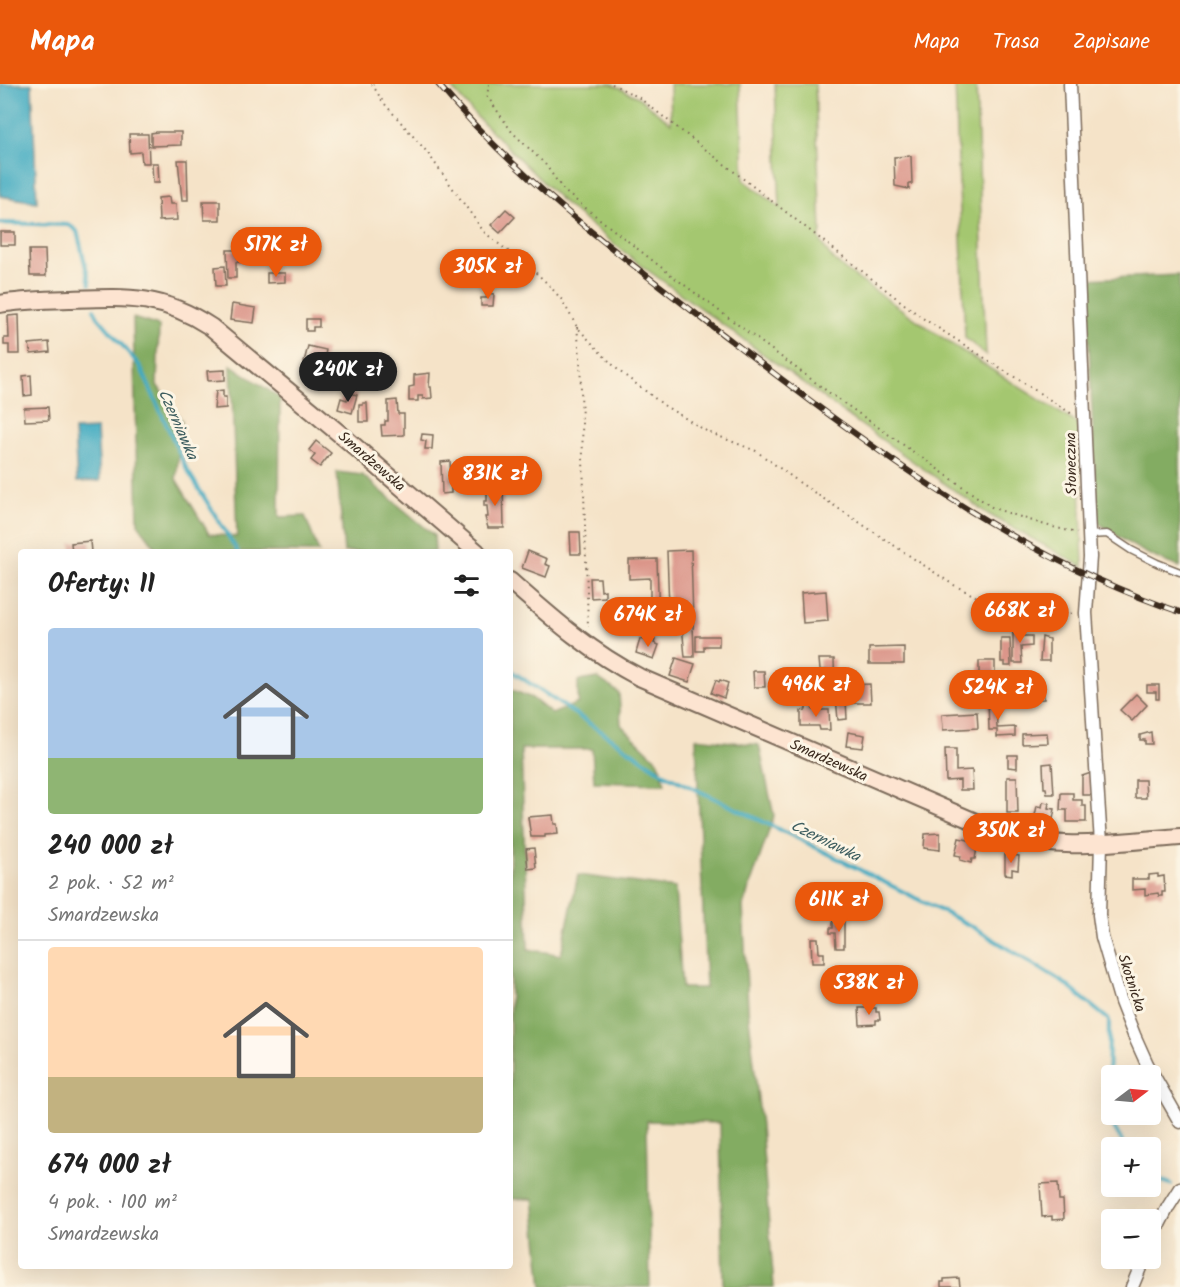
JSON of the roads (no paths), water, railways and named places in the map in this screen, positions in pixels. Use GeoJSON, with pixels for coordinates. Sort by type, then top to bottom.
{"type":"FeatureCollection","features":[{"type":"Feature","properties":{"kind":"street","name":"Słoneczna"},"geometry":{"type":"LineString","coordinates":[[1070,84],[1090,557],[1086,614],[1101,843]]}},
{"type":"Feature","properties":{"kind":"street","name":"Smardzewska"},"geometry":{"type":"LineString","coordinates":[[0,304],[40,300],[134,298],[179,309],[196,317],[346,439],[474,549]]}},
{"type":"Feature","properties":{"kind":"street","name":"Smardzewska"},"geometry":{"type":"LineString","coordinates":[[513,584],[588,646],[639,677],[1001,833],[1048,844],[1101,843],[1180,837]]}},
{"type":"Feature","properties":{"kind":"street","name":"Skotnicka"},"geometry":{"type":"LineString","coordinates":[[1101,843],[1099,915],[1108,957],[1134,1035],[1147,1064],[1180,1122]]}},
{"type":"Feature","properties":{"kind":"street"},"geometry":{"type":"LineString","coordinates":[[1161,1221],[1180,1188]]}},
{"type":"Feature","properties":{"kind":"street"},"geometry":{"type":"LineString","coordinates":[[1132,1287],[1139,1269]]}},
{"type":"Feature","properties":{"kind":"lane"},"geometry":{"type":"LineString","coordinates":[[1089,535],[1107,534],[1131,550],[1180,572]]}},
{"type":"Feature","properties":{"kind":"water"},"geometry":{"type":"Polygon","coordinates":[[[0,84],[32,84],[37,202],[0,196],[0,84]]]}},
{"type":"Feature","properties":{"kind":"water"},"geometry":{"type":"Polygon","coordinates":[[[97,429],[100,481],[77,482],[74,430],[97,429]]]}},
{"type":"Feature","properties":{"kind":"waterway","name":"Czerniawka"},"geometry":{"type":"LineString","coordinates":[[0,223],[69,225],[77,231],[90,284]]}},
{"type":"Feature","properties":{"kind":"waterway","name":"Czerniawka"},"geometry":{"type":"LineString","coordinates":[[94,309],[98,317],[140,366],[186,468],[236,549]]}},
{"type":"Feature","properties":{"kind":"waterway","name":"Czerniawka"},"geometry":{"type":"LineString","coordinates":[[513,672],[666,775],[973,927],[1064,983],[1109,1020],[1108,1117],[1120,1137]]}},
{"type":"Feature","properties":{"kind":"waterway","name":"Czerniawka"},"geometry":{"type":"LineString","coordinates":[[1161,1181],[1171,1184]]}},
{"type":"Feature","properties":{"kind":"railway"},"geometry":{"type":"LineString","coordinates":[[438,84],[470,120],[537,186],[609,246],[721,333],[884,454],[997,527],[1056,559],[1117,588],[1180,612]]}}]}
